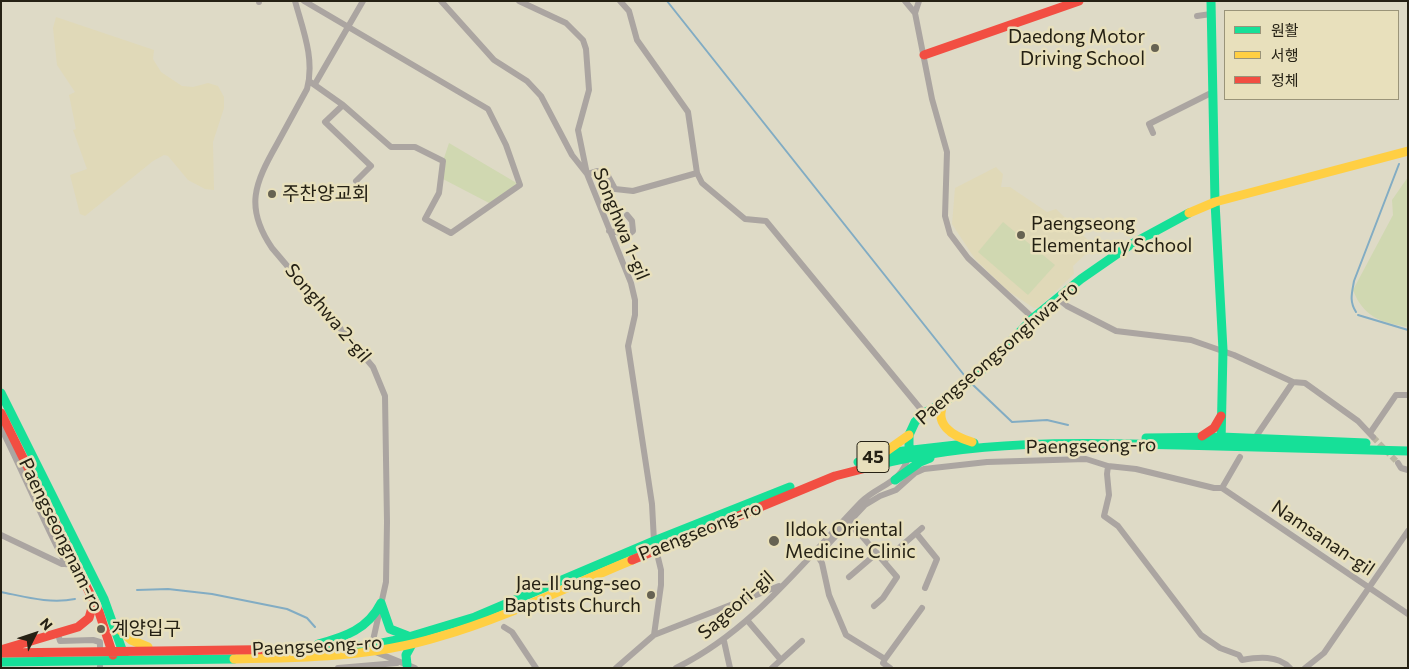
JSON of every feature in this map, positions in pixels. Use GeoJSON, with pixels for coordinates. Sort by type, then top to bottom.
{"type":"FeatureCollection","features":[{"type":"Feature","properties":{"kind":"main road"},"geometry":{"type":"LineString","coordinates":[[924,55],[1079,1]]}},
{"type":"Feature","properties":{"kind":"main road"},"geometry":{"type":"LineString","coordinates":[[1211,1],[1215,202],[1223,350],[1221,447]]}},
{"type":"Feature","properties":{"kind":"main road","name":"Paengseongsonghwa-ro"},"geometry":{"type":"LineString","coordinates":[[908,454],[909,435],[915,422],[924,413],[945,402],[988,365],[1033,318],[1057,298],[1130,245],[1171,221],[1215,202],[1408,151]]}},
{"type":"Feature","properties":{"kind":"main road"},"geometry":{"type":"LineString","coordinates":[[1,393],[86,560],[111,617],[128,638],[138,645],[161,650]]}},
{"type":"Feature","properties":{"kind":"main road"},"geometry":{"type":"LineString","coordinates":[[945,402],[940,415],[943,426],[954,436],[975,443]]}},
{"type":"Feature","properties":{"kind":"main road","name":"Paengseongnam-ro"},"geometry":{"type":"LineString","coordinates":[[1,413],[71,564],[94,601],[113,650],[114,660]]}},
{"type":"Feature","properties":{"kind":"main road"},"geometry":{"type":"LineString","coordinates":[[1198,437],[1212,430],[1221,416]]}},
{"type":"Feature","properties":{"kind":"main road"},"geometry":{"type":"LineString","coordinates":[[1221,416],[1230,431],[1240,438]]}},
{"type":"Feature","properties":{"kind":"main road"},"geometry":{"type":"LineString","coordinates":[[878,456],[901,443],[909,435]]}},
{"type":"Feature","properties":{"kind":"main road","name":"Paengseong-ro"},"geometry":{"type":"LineString","coordinates":[[1,662],[313,657],[412,640],[835,476],[908,454],[975,443],[1221,437],[1408,445]]}},
{"type":"Feature","properties":{"kind":"main road","name":"Paengseong-ro"},"geometry":{"type":"LineString","coordinates":[[656,545],[809,479],[878,456],[940,454],[988,448],[1108,443],[1408,451]]}},
{"type":"Feature","properties":{"kind":"main road"},"geometry":{"type":"LineString","coordinates":[[895,480],[920,462],[940,454]]}},
{"type":"Feature","properties":{"kind":"main road"},"geometry":{"type":"LineString","coordinates":[[1,652],[58,634],[86,622],[92,613],[94,601]]}},
{"type":"Feature","properties":{"kind":"main road"},"geometry":{"type":"LineString","coordinates":[[382,603],[385,618],[390,629],[412,640],[406,656],[407,665]]}},
{"type":"Feature","properties":{"kind":"main road"},"geometry":{"type":"LineString","coordinates":[[284,650],[332,640],[353,632],[373,619],[382,603]]}},
{"type":"Feature","properties":{"kind":"main road","name":"Paengseongnam-ro"},"geometry":{"type":"LineString","coordinates":[[111,617],[125,661]]}},
{"type":"Feature","properties":{"kind":"main road","name":"Paengseong-ro"},"geometry":{"type":"LineString","coordinates":[[1,652],[373,648]]}},
{"type":"Feature","properties":{"kind":"street","name":"Songhwa 2-gil"},"geometry":{"type":"LineString","coordinates":[[295,1],[310,55],[312,83],[260,174],[255,193],[256,214],[264,237],[272,248],[373,367],[385,396],[386,582],[373,648]]}},
{"type":"Feature","properties":{"kind":"street"},"geometry":{"type":"LineString","coordinates":[[304,1],[347,26],[488,109],[506,145],[520,185],[451,233],[426,219],[439,193],[443,161],[415,147],[391,147],[342,105],[312,83],[347,26],[363,1]]}},
{"type":"Feature","properties":{"kind":"street","name":"Songhwa 1-gil"},"geometry":{"type":"LineString","coordinates":[[441,1],[494,60],[535,88],[572,155],[587,174],[631,283],[635,300],[635,316],[628,346],[652,504],[661,585],[654,635]]}},
{"type":"Feature","properties":{"kind":"street"},"geometry":{"type":"LineString","coordinates":[[519,1],[566,23],[583,40],[586,49],[589,90],[578,130],[587,174],[597,171],[608,176],[615,189],[633,191],[697,173]]}},
{"type":"Feature","properties":{"kind":"street"},"geometry":{"type":"LineString","coordinates":[[620,1],[629,11],[637,40],[688,112],[697,173],[702,183],[745,219],[766,221],[924,413]]}},
{"type":"Feature","properties":{"kind":"street"},"geometry":{"type":"LineString","coordinates":[[905,1],[915,13],[932,99],[947,152],[945,216],[950,234],[968,258],[1033,318]]}},
{"type":"Feature","properties":{"kind":"street"},"geometry":{"type":"LineString","coordinates":[[915,13],[920,2]]}},
{"type":"Feature","properties":{"kind":"street"},"geometry":{"type":"LineString","coordinates":[[1197,16],[1211,14]]}},
{"type":"Feature","properties":{"kind":"street"},"geometry":{"type":"LineString","coordinates":[[1153,132],[1148,124],[1213,92]]}},
{"type":"Feature","properties":{"kind":"street"},"geometry":{"type":"LineString","coordinates":[[342,105],[325,122],[371,166],[356,181]]}},
{"type":"Feature","properties":{"kind":"street"},"geometry":{"type":"LineString","coordinates":[[609,231],[629,234],[633,231],[632,221],[627,215]]}},
{"type":"Feature","properties":{"kind":"street"},"geometry":{"type":"LineString","coordinates":[[1057,298],[1073,310],[1122,333],[1191,340],[1223,350],[1293,382],[1305,383],[1358,421],[1372,435],[1396,395],[1408,395]]}},
{"type":"Feature","properties":{"kind":"street"},"geometry":{"type":"LineString","coordinates":[[1257,435],[1293,382]]}},
{"type":"Feature","properties":{"kind":"street"},"geometry":{"type":"LineString","coordinates":[[1,428],[24,474],[41,518],[71,564]]}},
{"type":"Feature","properties":{"kind":"street"},"geometry":{"type":"LineString","coordinates":[[987,462],[988,448]]}},
{"type":"Feature","properties":{"kind":"street"},"geometry":{"type":"LineString","coordinates":[[895,480],[902,472],[908,454]]}},
{"type":"Feature","properties":{"kind":"street"},"geometry":{"type":"LineString","coordinates":[[885,659],[846,635],[829,595],[816,553],[872,500],[901,488],[918,471],[987,462],[1086,459],[1108,466],[1136,470],[1214,488],[1222,488],[1240,457]]}},
{"type":"Feature","properties":{"kind":"street"},"geometry":{"type":"LineString","coordinates":[[1398,463],[1401,468],[1408,470]]}},
{"type":"Feature","properties":{"kind":"street"},"geometry":{"type":"LineString","coordinates":[[1108,466],[1109,495],[1104,516],[1118,526],[1201,635],[1220,648],[1239,655],[1245,668]]}},
{"type":"Feature","properties":{"kind":"street","name":"Sageori-gil"},"geometry":{"type":"LineString","coordinates":[[676,668],[724,641],[816,553],[870,493],[895,480]]}},
{"type":"Feature","properties":{"kind":"street","name":"Namsanan-gil"},"geometry":{"type":"LineString","coordinates":[[1222,488],[1408,614]]}},
{"type":"Feature","properties":{"kind":"street"},"geometry":{"type":"LineString","coordinates":[[847,524],[884,561],[897,577],[883,598],[874,606]]}},
{"type":"Feature","properties":{"kind":"street"},"geometry":{"type":"LineString","coordinates":[[884,561],[922,528]]}},
{"type":"Feature","properties":{"kind":"street"},"geometry":{"type":"LineString","coordinates":[[1305,668],[1324,653],[1408,531]]}},
{"type":"Feature","properties":{"kind":"street"},"geometry":{"type":"LineString","coordinates":[[916,534],[937,559],[925,588]]}},
{"type":"Feature","properties":{"kind":"street"},"geometry":{"type":"LineString","coordinates":[[1,535],[62,564],[86,560]]}},
{"type":"Feature","properties":{"kind":"street"},"geometry":{"type":"LineString","coordinates":[[849,577],[876,553]]}},
{"type":"Feature","properties":{"kind":"street"},"geometry":{"type":"LineString","coordinates":[[616,668],[654,635],[781,586]]}},
{"type":"Feature","properties":{"kind":"street"},"geometry":{"type":"LineString","coordinates":[[890,668],[882,663],[922,608]]}},
{"type":"Feature","properties":{"kind":"street"},"geometry":{"type":"LineString","coordinates":[[747,620],[781,660]]}},
{"type":"Feature","properties":{"kind":"street"},"geometry":{"type":"LineString","coordinates":[[504,627],[512,632],[536,668]]}},
{"type":"Feature","properties":{"kind":"street"},"geometry":{"type":"LineString","coordinates":[[58,634],[60,641],[93,640],[100,642],[100,647]]}},
{"type":"Feature","properties":{"kind":"street"},"geometry":{"type":"LineString","coordinates":[[724,641],[730,668]]}},
{"type":"Feature","properties":{"kind":"street"},"geometry":{"type":"LineString","coordinates":[[772,668],[802,641]]}},
{"type":"Feature","properties":{"kind":"street"},"geometry":{"type":"LineString","coordinates":[[373,648],[407,665]]}},
{"type":"Feature","properties":{"kind":"street"},"geometry":{"type":"LineString","coordinates":[[1242,660],[1273,658],[1281,660],[1290,668]]}},
{"type":"Feature","properties":{"kind":"street"},"geometry":{"type":"LineString","coordinates":[[338,668],[407,665]]}},
{"type":"Feature","properties":{"kind":"shaded area"},"geometry":{"type":"Polygon","coordinates":[[[56,17],[154,50],[153,59],[161,72],[182,86],[193,87],[208,83],[218,86],[224,97],[224,108],[213,142],[214,190],[205,189],[188,180],[168,156],[164,155],[153,161],[85,216],[80,214],[70,175],[87,169],[73,130],[76,129],[69,95],[75,92],[57,65],[53,28],[56,17]]]}},
{"type":"Feature","properties":{"kind":"shaded area","name":"Paengseong Elementary School"},"geometry":{"type":"Polygon","coordinates":[[[996,167],[1003,174],[1001,187],[1010,187],[1047,212],[1056,209],[1094,246],[1073,266],[1074,274],[1038,308],[1034,308],[1008,291],[975,259],[952,224],[955,188],[996,167]]]}},
{"type":"Feature","properties":{"kind":"green space"},"geometry":{"type":"Polygon","coordinates":[[[449,143],[520,185],[491,204],[441,178],[443,161],[449,143]]]}},
{"type":"Feature","properties":{"kind":"green space"},"geometry":{"type":"Polygon","coordinates":[[[1408,177],[1408,327],[1382,321],[1368,313],[1362,307],[1353,290],[1393,215],[1392,200],[1408,177]]]}},
{"type":"Feature","properties":{"kind":"green space"},"geometry":{"type":"Polygon","coordinates":[[[1003,222],[1055,265],[1028,295],[978,252],[1003,222]]]}},
{"type":"Feature","properties":{"kind":"waterway"},"geometry":{"type":"LineString","coordinates":[[667,1],[968,380]]}},
{"type":"Feature","properties":{"kind":"waterway"},"geometry":{"type":"LineString","coordinates":[[1356,312],[1352,301],[1354,281],[1399,164]]}},
{"type":"Feature","properties":{"kind":"waterway"},"geometry":{"type":"LineString","coordinates":[[1358,315],[1408,330]]}},
{"type":"Feature","properties":{"kind":"waterway"},"geometry":{"type":"LineString","coordinates":[[971,383],[1012,422],[1047,420],[1068,425]]}},
{"type":"Feature","properties":{"kind":"waterway"},"geometry":{"type":"LineString","coordinates":[[137,590],[168,589],[212,594],[287,609],[307,618],[315,627]]}},
{"type":"Feature","properties":{"kind":"waterway"},"geometry":{"type":"LineString","coordinates":[[1,592],[56,601],[75,599]]}},
{"type":"Feature","properties":{"kind":"tunnel"},"geometry":{"type":"LineString","coordinates":[[1373,437],[1398,463]]}},
{"type":"Feature","properties":{"kind":"traffic: fast"},"geometry":{"type":"LineString","coordinates":[[1211,1],[1215,202],[1223,350],[1221,443]]}},
{"type":"Feature","properties":{"kind":"traffic: fast"},"geometry":{"type":"LineString","coordinates":[[909,450],[909,435],[915,422],[924,413],[945,402],[988,365],[1033,318],[1081,279],[1130,245],[1189,213]]}},
{"type":"Feature","properties":{"kind":"traffic: fast"},"geometry":{"type":"LineString","coordinates":[[1,393],[104,599],[124,655]]}},
{"type":"Feature","properties":{"kind":"traffic: fast"},"geometry":{"type":"LineString","coordinates":[[1146,438],[1221,437],[1366,443]]}},
{"type":"Feature","properties":{"kind":"traffic: fast"},"geometry":{"type":"LineString","coordinates":[[858,462],[895,452],[974,443]]}},
{"type":"Feature","properties":{"kind":"traffic: fast"},"geometry":{"type":"LineString","coordinates":[[874,466],[949,451],[1065,443],[1408,451]]}},
{"type":"Feature","properties":{"kind":"traffic: fast"},"geometry":{"type":"LineString","coordinates":[[895,480],[920,462],[930,458]]}},
{"type":"Feature","properties":{"kind":"traffic: fast"},"geometry":{"type":"LineString","coordinates":[[312,649],[372,645],[402,639],[475,617],[654,541],[790,487]]}},
{"type":"Feature","properties":{"kind":"traffic: fast"},"geometry":{"type":"LineString","coordinates":[[381,603],[390,629],[408,636]]}},
{"type":"Feature","properties":{"kind":"traffic: fast"},"geometry":{"type":"LineString","coordinates":[[318,644],[355,631],[376,612],[381,603]]}},
{"type":"Feature","properties":{"kind":"traffic: fast"},"geometry":{"type":"LineString","coordinates":[[407,665],[406,655],[412,644]]}},
{"type":"Feature","properties":{"kind":"traffic: fast"},"geometry":{"type":"LineString","coordinates":[[1,662],[234,659]]}},
{"type":"Feature","properties":{"kind":"traffic: slow"},"geometry":{"type":"LineString","coordinates":[[1189,213],[1215,202],[1408,151]]}},
{"type":"Feature","properties":{"kind":"traffic: slow"},"geometry":{"type":"LineString","coordinates":[[944,402],[941,417],[946,428],[951,433],[972,442]]}},
{"type":"Feature","properties":{"kind":"traffic: slow"},"geometry":{"type":"LineString","coordinates":[[885,452],[909,435]]}},
{"type":"Feature","properties":{"kind":"traffic: slow"},"geometry":{"type":"LineString","coordinates":[[234,659],[337,655],[413,644],[488,621],[632,560]]}},
{"type":"Feature","properties":{"kind":"traffic: slow"},"geometry":{"type":"LineString","coordinates":[[118,628],[131,640],[148,647]]}},
{"type":"Feature","properties":{"kind":"traffic: jam"},"geometry":{"type":"LineString","coordinates":[[924,55],[1079,1]]}},
{"type":"Feature","properties":{"kind":"traffic: jam"},"geometry":{"type":"LineString","coordinates":[[1,413],[99,612],[113,655]]}},
{"type":"Feature","properties":{"kind":"traffic: jam"},"geometry":{"type":"LineString","coordinates":[[1202,436],[1214,428],[1221,416]]}},
{"type":"Feature","properties":{"kind":"traffic: jam"},"geometry":{"type":"LineString","coordinates":[[632,560],[835,476],[874,466]]}},
{"type":"Feature","properties":{"kind":"traffic: jam"},"geometry":{"type":"LineString","coordinates":[[1,650],[78,627],[89,618],[94,601]]}},
{"type":"Feature","properties":{"kind":"traffic: jam"},"geometry":{"type":"LineString","coordinates":[[1,653],[312,649]]}},
{"type":"Feature","properties":{"kind":"place","name":"Daedong Motor Driving School"},"geometry":{"type":"Point","coordinates":[1155,48]}},
{"type":"Feature","properties":{"kind":"place","name":"주찬양교회"},"geometry":{"type":"Point","coordinates":[272,194]}},
{"type":"Feature","properties":{"kind":"place","name":"Paengseong Elementary School"},"geometry":{"type":"Point","coordinates":[1021,235]}},
{"type":"Feature","properties":{"kind":"place","name":"Ildok Oriental Medicine Clinic"},"geometry":{"type":"Point","coordinates":[774,541]}},
{"type":"Feature","properties":{"kind":"place","name":"Jae-Il sung-seo Baptists Church"},"geometry":{"type":"Point","coordinates":[651,595]}},
{"type":"Feature","properties":{"kind":"place","name":"계양입구"},"geometry":{"type":"Point","coordinates":[101,629]}}]}
